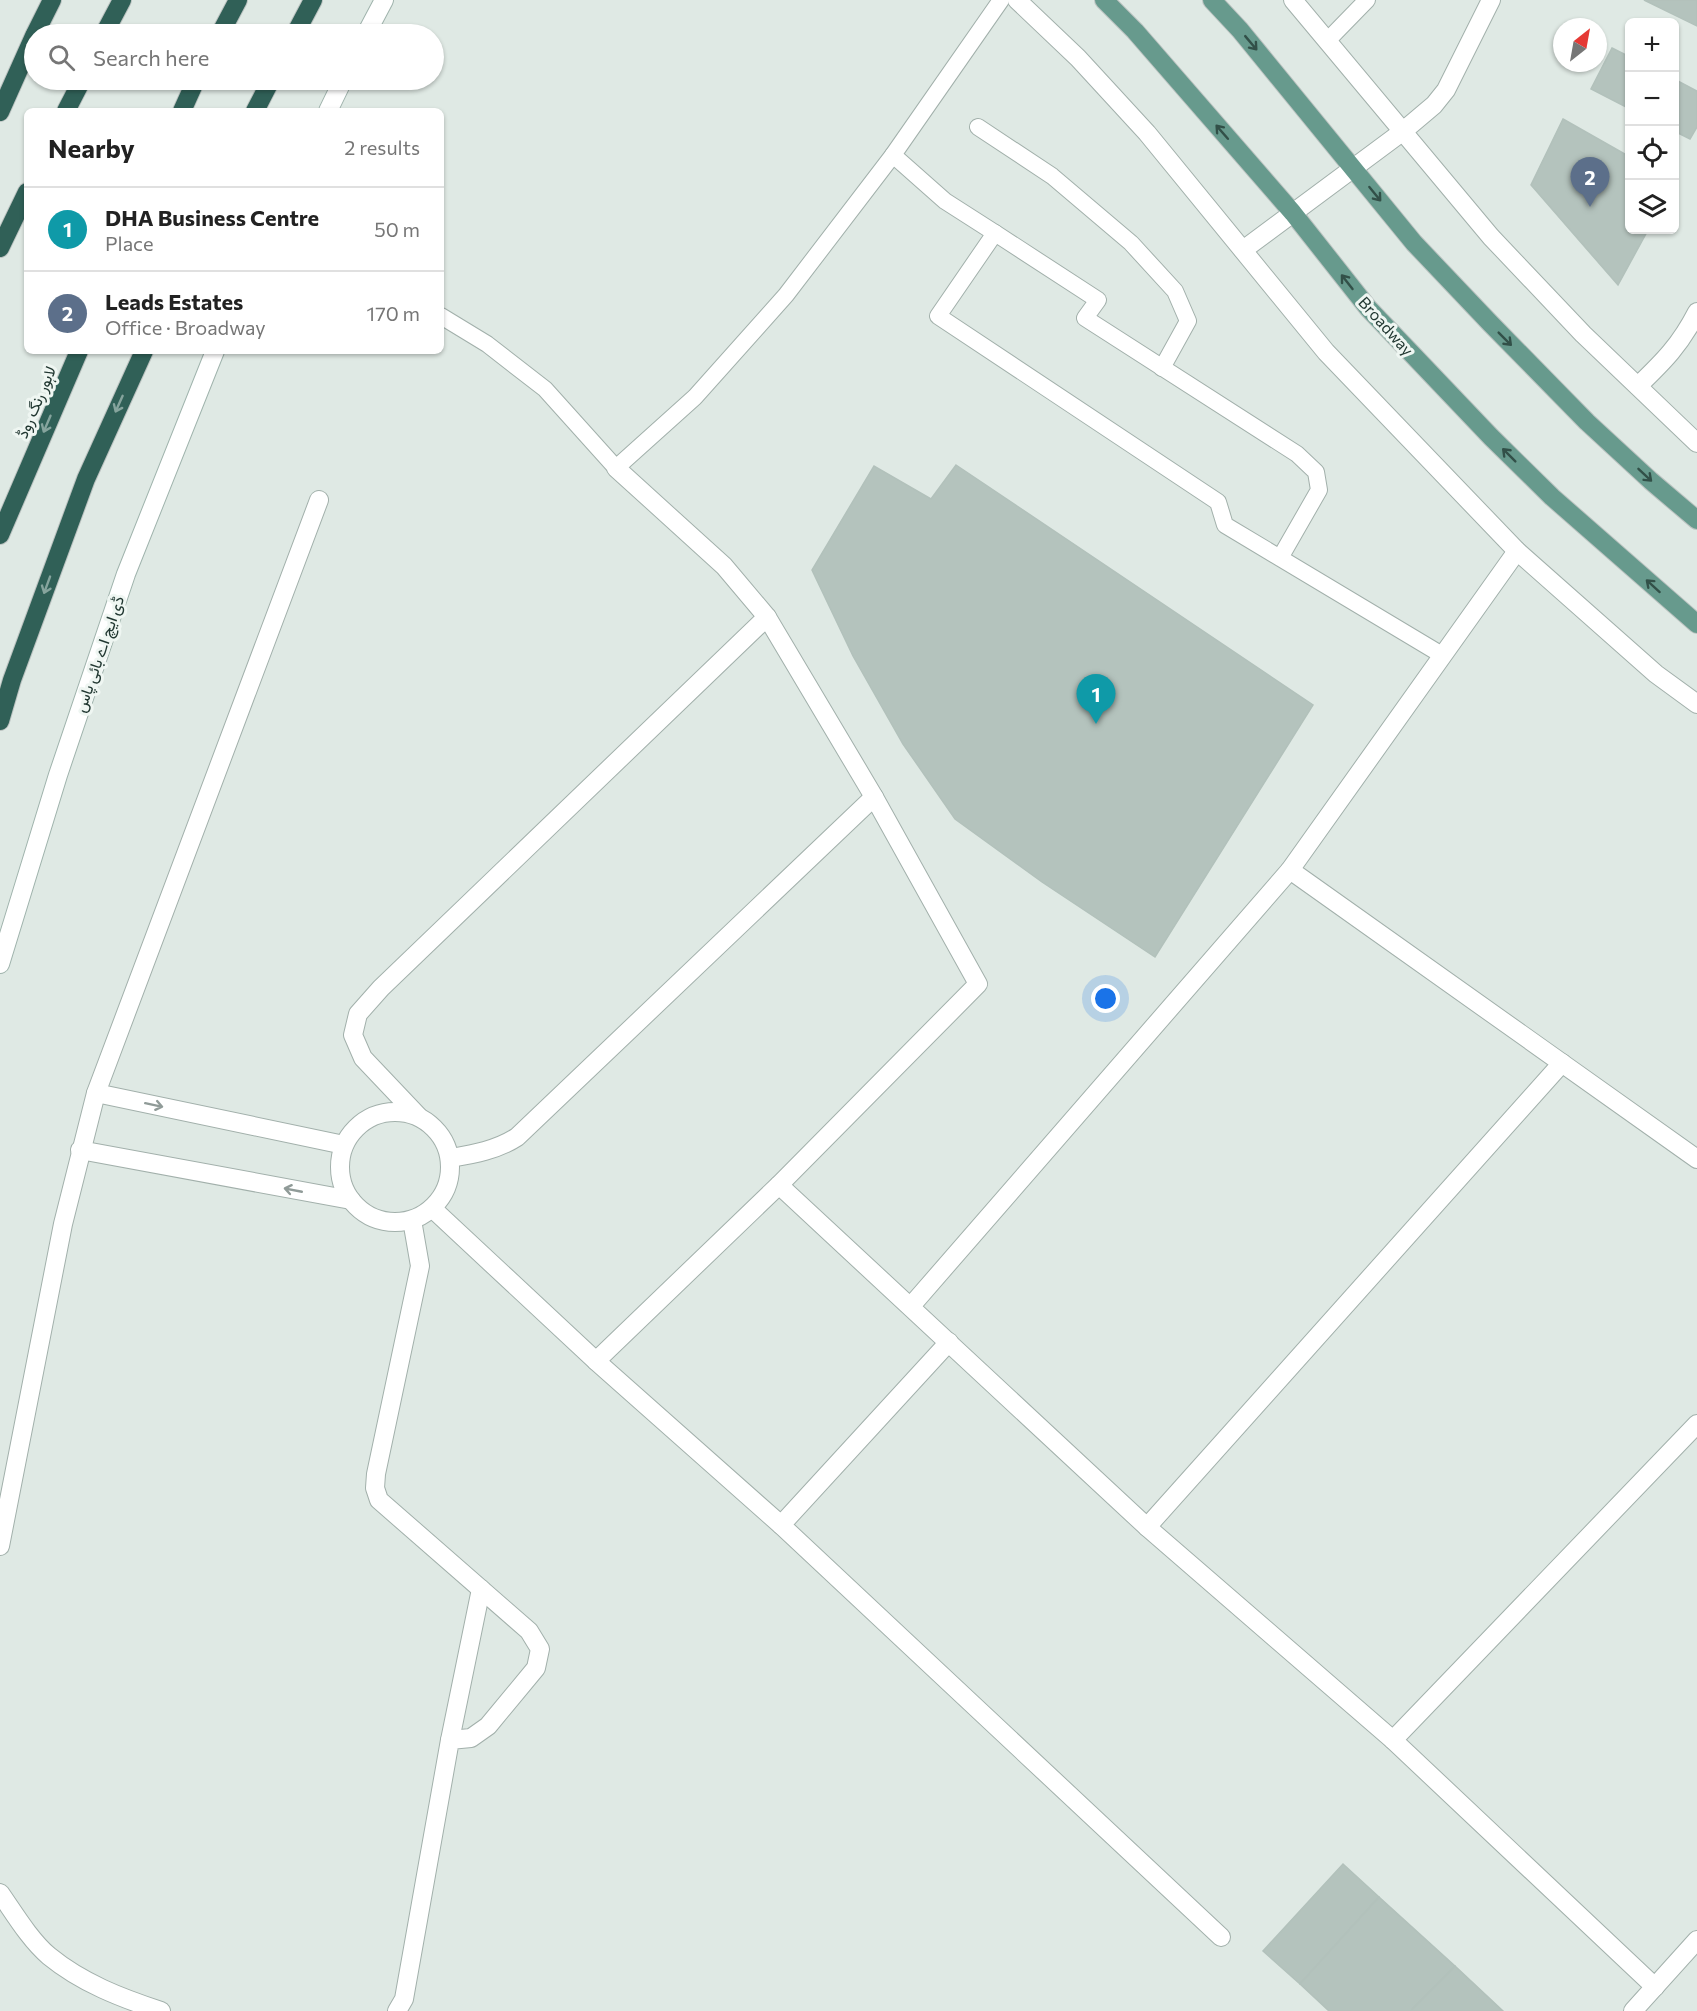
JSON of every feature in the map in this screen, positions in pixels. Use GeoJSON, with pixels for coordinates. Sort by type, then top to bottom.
{"type":"FeatureCollection","features":[{"type":"Feature","properties":{"kind":"highway"},"geometry":{"type":"LineString","coordinates":[[40,24],[52,0]]}},
{"type":"Feature","properties":{"kind":"highway"},"geometry":{"type":"LineString","coordinates":[[109,24],[122,0]]}},
{"type":"Feature","properties":{"kind":"highway"},"geometry":{"type":"LineString","coordinates":[[225,24],[238,0]]}},
{"type":"Feature","properties":{"kind":"highway"},"geometry":{"type":"LineString","coordinates":[[300,24],[313,0]]}},
{"type":"Feature","properties":{"kind":"highway"},"geometry":{"type":"LineString","coordinates":[[0,112],[24,59]]}},
{"type":"Feature","properties":{"kind":"highway"},"geometry":{"type":"LineString","coordinates":[[67,108],[76,90]]}},
{"type":"Feature","properties":{"kind":"highway"},"geometry":{"type":"LineString","coordinates":[[183,108],[191,90]]}},
{"type":"Feature","properties":{"kind":"highway"},"geometry":{"type":"LineString","coordinates":[[257,108],[266,90]]}},
{"type":"Feature","properties":{"kind":"highway"},"geometry":{"type":"LineString","coordinates":[[0,248],[24,198]]}},
{"type":"Feature","properties":{"kind":"highway","name":"لاہور رنگ روڈ"},"geometry":{"type":"LineString","coordinates":[[0,535],[78,354]]}},
{"type":"Feature","properties":{"kind":"highway"},"geometry":{"type":"LineString","coordinates":[[0,721],[12,681],[86,479],[143,354]]}},
{"type":"Feature","properties":{"kind":"main road","name":"Broadway"},"geometry":{"type":"LineString","coordinates":[[1104,0],[1135,31],[1293,213],[1368,308],[1491,437],[1552,497],[1697,624]]}},
{"type":"Feature","properties":{"kind":"main road"},"geometry":{"type":"LineString","coordinates":[[1212,0],[1240,30],[1414,243],[1587,422],[1697,520]]}},
{"type":"Feature","properties":{"kind":"street"},"geometry":{"type":"LineString","coordinates":[[371,24],[384,0]]}},
{"type":"Feature","properties":{"kind":"street"},"geometry":{"type":"LineString","coordinates":[[1017,0],[1078,58],[1147,133],[1326,351],[1517,551],[1656,674],[1697,704]]}},
{"type":"Feature","properties":{"kind":"street"},"geometry":{"type":"LineString","coordinates":[[1293,0],[1513,261],[1583,333],[1697,443]]}},
{"type":"Feature","properties":{"kind":"street"},"geometry":{"type":"LineString","coordinates":[[1244,250],[1402,132],[1434,105],[1446,90],[1491,0]]}},
{"type":"Feature","properties":{"kind":"street"},"geometry":{"type":"LineString","coordinates":[[329,108],[338,90]]}},
{"type":"Feature","properties":{"kind":"street"},"geometry":{"type":"LineString","coordinates":[[1638,386],[1670,355],[1688,330],[1697,312]]}},
{"type":"Feature","properties":{"kind":"street","name":"ڈی ایچ اے بائی پاس"},"geometry":{"type":"LineString","coordinates":[[0,964],[58,775],[126,574],[214,354]]}},
{"type":"Feature","properties":{"kind":"street"},"geometry":{"type":"LineString","coordinates":[[596,1361],[779,1185],[978,984],[874,797],[767,617],[724,566],[616,468]]}},
{"type":"Feature","properties":{"kind":"street"},"geometry":{"type":"LineString","coordinates":[[0,1546],[63,1224],[96,1093],[319,500]]}},
{"type":"Feature","properties":{"kind":"street"},"geometry":{"type":"LineString","coordinates":[[911,1306],[1290,870],[1517,551]]}},
{"type":"Feature","properties":{"kind":"street"},"geometry":{"type":"LineString","coordinates":[[418,1116],[389,1111],[362,1122],[344,1145],[339,1164],[342,1183],[351,1200],[368,1216],[390,1222],[412,1220],[433,1209],[448,1185],[451,1158],[445,1141],[434,1126],[418,1116],[363,1058],[353,1035],[358,1014],[381,988],[767,617]]}},
{"type":"Feature","properties":{"kind":"street"},"geometry":{"type":"LineString","coordinates":[[451,1158],[488,1151],[506,1145],[517,1137],[874,797]]}},
{"type":"Feature","properties":{"kind":"street"},"geometry":{"type":"LineString","coordinates":[[1290,870],[1697,1159]]}},
{"type":"Feature","properties":{"kind":"street"},"geometry":{"type":"LineString","coordinates":[[1147,1527],[1562,1064]]}},
{"type":"Feature","properties":{"kind":"street"},"geometry":{"type":"LineString","coordinates":[[96,1093],[344,1145]]}},
{"type":"Feature","properties":{"kind":"street"},"geometry":{"type":"LineString","coordinates":[[80,1150],[351,1200]]}},
{"type":"Feature","properties":{"kind":"street"},"geometry":{"type":"LineString","coordinates":[[779,1185],[1147,1527],[1394,1740],[1654,1987]]}},
{"type":"Feature","properties":{"kind":"street"},"geometry":{"type":"LineString","coordinates":[[433,1209],[596,1361],[781,1525],[1221,1937]]}},
{"type":"Feature","properties":{"kind":"street"},"geometry":{"type":"LineString","coordinates":[[412,1220],[420,1266],[376,1473],[375,1488],[379,1500],[529,1631],[540,1649],[536,1668],[488,1726],[471,1738],[450,1740]]}},
{"type":"Feature","properties":{"kind":"street"},"geometry":{"type":"LineString","coordinates":[[781,1525],[949,1342]]}},
{"type":"Feature","properties":{"kind":"street"},"geometry":{"type":"LineString","coordinates":[[1394,1740],[1697,1424]]}},
{"type":"Feature","properties":{"kind":"street"},"geometry":{"type":"LineString","coordinates":[[397,2011],[404,1999],[450,1740],[481,1589]]}},
{"type":"Feature","properties":{"kind":"street"},"geometry":{"type":"LineString","coordinates":[[0,1893],[19,1921],[47,1954],[80,1978],[120,1997],[161,2011]]}},
{"type":"Feature","properties":{"kind":"street"},"geometry":{"type":"LineString","coordinates":[[1633,2011],[1697,1941]]}},
{"type":"Feature","properties":{"kind":"lane"},"geometry":{"type":"LineString","coordinates":[[444,318],[487,344],[544,389],[616,468],[695,397],[786,295],[894,155],[1001,0]]}},
{"type":"Feature","properties":{"kind":"lane"},"geometry":{"type":"LineString","coordinates":[[1327,41],[1366,0]]}},
{"type":"Feature","properties":{"kind":"lane"},"geometry":{"type":"LineString","coordinates":[[978,127],[1061,184],[1131,243],[1175,291],[1188,321],[1162,368]]}},
{"type":"Feature","properties":{"kind":"lane"},"geometry":{"type":"LineString","coordinates":[[894,155],[945,201],[1098,300],[1085,318],[1297,454],[1316,472],[1319,490],[1280,558]]}},
{"type":"Feature","properties":{"kind":"lane"},"geometry":{"type":"LineString","coordinates":[[995,233],[938,315],[1218,502],[1225,525],[1442,655]]}},
{"type":"Feature","properties":{"kind":"building"},"geometry":{"type":"Polygon","coordinates":[[[1644,0],[1697,0],[1697,26],[1644,0]]]}},
{"type":"Feature","properties":{"kind":"building"},"geometry":{"type":"Polygon","coordinates":[[[1612,48],[1625,54],[1625,106],[1591,89],[1600,72],[1607,72],[1607,58],[1612,48]]]}},
{"type":"Feature","properties":{"kind":"building"},"geometry":{"type":"Polygon","coordinates":[[[1679,82],[1697,91],[1697,127],[1690,139],[1679,134],[1679,82]]]}},
{"type":"Feature","properties":{"kind":"building"},"geometry":{"type":"Polygon","coordinates":[[[1563,119],[1625,154],[1625,234],[1646,234],[1618,285],[1531,185],[1563,119]]]}},
{"type":"Feature","properties":{"kind":"building"},"geometry":{"type":"Polygon","coordinates":[[[956,465],[1313,705],[1155,957],[1042,882],[955,819],[903,744],[853,656],[812,570],[874,466],[931,499],[956,465]]]}},
{"type":"Feature","properties":{"kind":"building"},"geometry":{"type":"Polygon","coordinates":[[[1343,1864],[1379,1897],[1300,1984],[1263,1951],[1343,1864]]]}},
{"type":"Feature","properties":{"kind":"building"},"geometry":{"type":"Polygon","coordinates":[[[1379,1897],[1455,1966],[1411,2011],[1329,2011],[1300,1984],[1379,1897]]]}},
{"type":"Feature","properties":{"kind":"building"},"geometry":{"type":"Polygon","coordinates":[[[1455,1966],[1503,2011],[1411,2011],[1455,1966]]]}},
{"type":"Feature","properties":{"kind":"place","name":"Leads Estates"},"geometry":{"type":"Point","coordinates":[1590,207]}},
{"type":"Feature","properties":{"kind":"place","name":"DHA Business Centre"},"geometry":{"type":"Point","coordinates":[1096,724]}}]}
